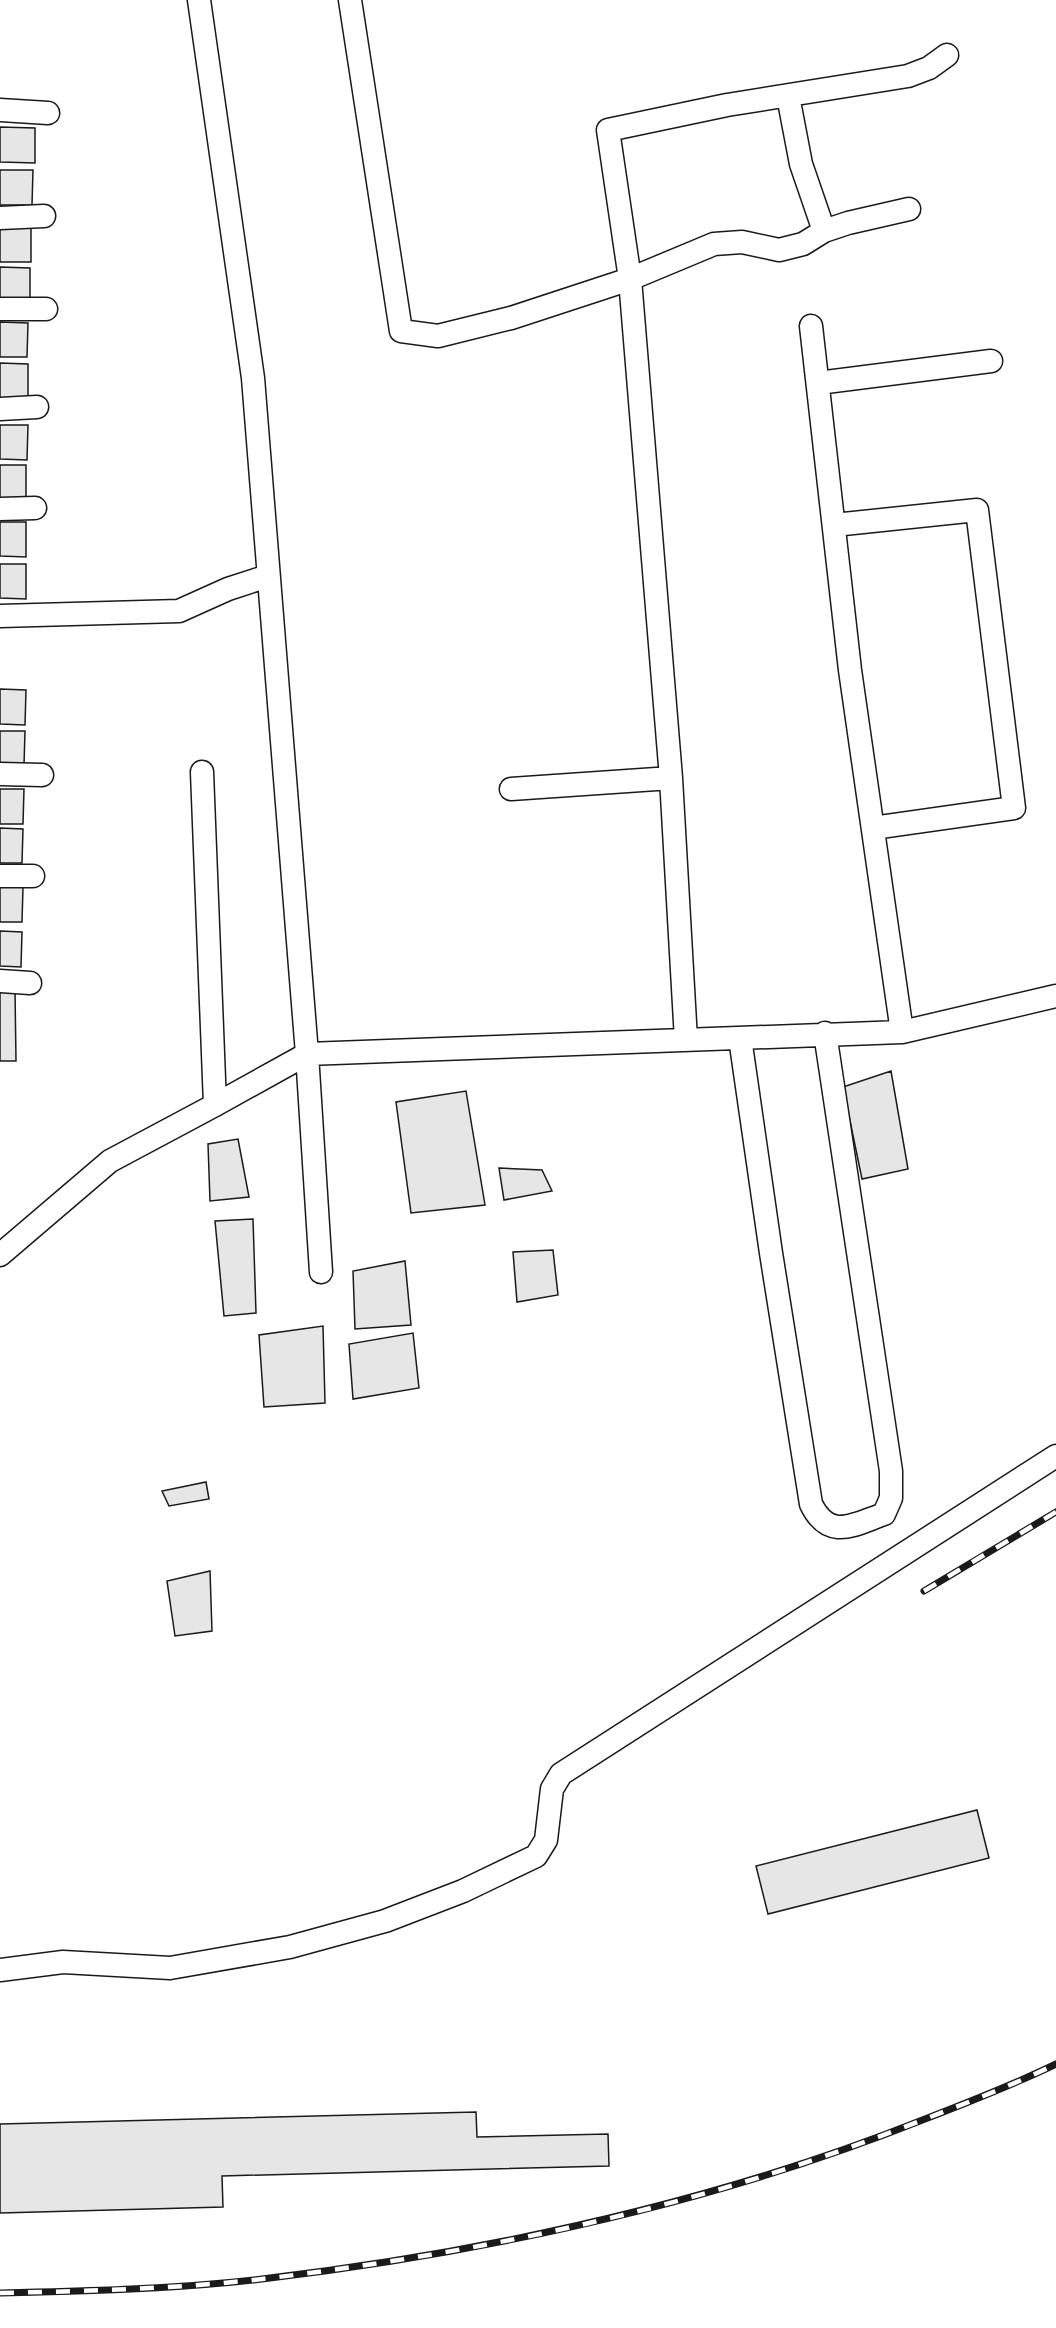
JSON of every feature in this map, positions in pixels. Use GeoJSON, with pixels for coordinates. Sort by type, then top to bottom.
{"type":"FeatureCollection","features":[{"type":"Feature","properties":{"kind":"street"},"geometry":{"type":"LineString","coordinates":[[200,0],[253,378],[307,1054],[321,1272]]}},
{"type":"Feature","properties":{"kind":"street"},"geometry":{"type":"LineString","coordinates":[[350,0],[401,331],[438,336],[511,318],[630,279],[714,244],[742,242],[779,250],[803,244],[824,231],[848,223],[909,210]]}},
{"type":"Feature","properties":{"kind":"street"},"geometry":{"type":"LineString","coordinates":[[686,1040],[670,778],[630,279],[608,130],[727,105],[908,76],[928,68],[946,55]]}},
{"type":"Feature","properties":{"kind":"street"},"geometry":{"type":"LineString","coordinates":[[788,96],[801,164],[824,231]]}},
{"type":"Feature","properties":{"kind":"street"},"geometry":{"type":"LineString","coordinates":[[0,110],[48,113]]}},
{"type":"Feature","properties":{"kind":"street"},"geometry":{"type":"LineString","coordinates":[[0,218],[44,216]]}},
{"type":"Feature","properties":{"kind":"street"},"geometry":{"type":"LineString","coordinates":[[0,309],[46,309]]}},
{"type":"Feature","properties":{"kind":"street"},"geometry":{"type":"LineString","coordinates":[[812,326],[850,670],[902,1032]]}},
{"type":"Feature","properties":{"kind":"street"},"geometry":{"type":"LineString","coordinates":[[818,383],[991,361]]}},
{"type":"Feature","properties":{"kind":"street"},"geometry":{"type":"LineString","coordinates":[[0,409],[37,407]]}},
{"type":"Feature","properties":{"kind":"street"},"geometry":{"type":"LineString","coordinates":[[0,509],[35,508]]}},
{"type":"Feature","properties":{"kind":"street"},"geometry":{"type":"LineString","coordinates":[[834,525],[977,510],[1014,808],[873,828]]}},
{"type":"Feature","properties":{"kind":"street"},"geometry":{"type":"LineString","coordinates":[[0,616],[179,611],[228,589],[268,576]]}},
{"type":"Feature","properties":{"kind":"street"},"geometry":{"type":"LineString","coordinates":[[202,772],[215,1105]]}},
{"type":"Feature","properties":{"kind":"street"},"geometry":{"type":"LineString","coordinates":[[0,774],[42,775]]}},
{"type":"Feature","properties":{"kind":"street"},"geometry":{"type":"LineString","coordinates":[[511,789],[670,778]]}},
{"type":"Feature","properties":{"kind":"street"},"geometry":{"type":"LineString","coordinates":[[0,876],[33,876]]}},
{"type":"Feature","properties":{"kind":"street"},"geometry":{"type":"LineString","coordinates":[[0,981],[30,983]]}},
{"type":"Feature","properties":{"kind":"street"},"geometry":{"type":"LineString","coordinates":[[0,1255],[110,1161],[307,1054],[825,1033],[902,1032],[1056,996]]}},
{"type":"Feature","properties":{"kind":"street"},"geometry":{"type":"LineString","coordinates":[[740,1038],[771,1253],[812,1504],[819,1519],[833,1527],[857,1523],[884,1514],[891,1498],[891,1480],[825,1033]]}},
{"type":"Feature","properties":{"kind":"street"},"geometry":{"type":"LineString","coordinates":[[0,1970],[63,1962],[170,1968],[290,1947],[385,1921],[463,1891],[536,1856],[546,1840],[552,1789],[561,1774],[1056,1456]]}},
{"type":"Feature","properties":{"kind":"building"},"geometry":{"type":"Polygon","coordinates":[[[0,127],[35,128],[35,163],[0,162],[0,127]]]}},
{"type":"Feature","properties":{"kind":"building"},"geometry":{"type":"Polygon","coordinates":[[[0,170],[33,170],[32,205],[0,205],[0,170]]]}},
{"type":"Feature","properties":{"kind":"building"},"geometry":{"type":"Polygon","coordinates":[[[0,227],[31,227],[31,262],[0,262],[0,227]]]}},
{"type":"Feature","properties":{"kind":"building"},"geometry":{"type":"Polygon","coordinates":[[[0,267],[30,268],[30,303],[0,302],[0,267]]]}},
{"type":"Feature","properties":{"kind":"building"},"geometry":{"type":"Polygon","coordinates":[[[0,322],[28,323],[27,357],[0,357],[0,322]]]}},
{"type":"Feature","properties":{"kind":"building"},"geometry":{"type":"Polygon","coordinates":[[[0,363],[28,364],[28,399],[0,398],[0,363]]]}},
{"type":"Feature","properties":{"kind":"building"},"geometry":{"type":"Polygon","coordinates":[[[0,425],[28,425],[27,460],[0,459],[0,425]]]}},
{"type":"Feature","properties":{"kind":"building"},"geometry":{"type":"Polygon","coordinates":[[[0,465],[26,465],[26,500],[0,500],[0,465]]]}},
{"type":"Feature","properties":{"kind":"building"},"geometry":{"type":"Polygon","coordinates":[[[0,522],[26,522],[26,557],[0,556],[0,522]]]}},
{"type":"Feature","properties":{"kind":"building"},"geometry":{"type":"Polygon","coordinates":[[[0,564],[26,564],[26,599],[0,598],[0,564]]]}},
{"type":"Feature","properties":{"kind":"building"},"geometry":{"type":"Polygon","coordinates":[[[0,689],[26,690],[25,725],[0,724],[0,689]]]}},
{"type":"Feature","properties":{"kind":"building"},"geometry":{"type":"Polygon","coordinates":[[[0,731],[25,731],[24,766],[0,766],[0,731]]]}},
{"type":"Feature","properties":{"kind":"building"},"geometry":{"type":"Polygon","coordinates":[[[0,789],[24,789],[23,824],[0,824],[0,789]]]}},
{"type":"Feature","properties":{"kind":"building"},"geometry":{"type":"Polygon","coordinates":[[[0,828],[23,829],[22,863],[0,863],[0,828]]]}},
{"type":"Feature","properties":{"kind":"building"},"geometry":{"type":"Polygon","coordinates":[[[0,887],[23,887],[22,922],[0,922],[0,887]]]}},
{"type":"Feature","properties":{"kind":"building"},"geometry":{"type":"Polygon","coordinates":[[[0,931],[22,932],[21,967],[0,966],[0,931]]]}},
{"type":"Feature","properties":{"kind":"building"},"geometry":{"type":"Polygon","coordinates":[[[0,989],[15,989],[16,1061],[0,1061],[0,989]]]}},
{"type":"Feature","properties":{"kind":"building"},"geometry":{"type":"Polygon","coordinates":[[[891,1071],[908,1169],[862,1179],[843,1087],[891,1071]]]}},
{"type":"Feature","properties":{"kind":"building"},"geometry":{"type":"Polygon","coordinates":[[[466,1091],[485,1205],[411,1213],[396,1102],[466,1091]]]}},
{"type":"Feature","properties":{"kind":"building"},"geometry":{"type":"Polygon","coordinates":[[[238,1139],[249,1197],[210,1201],[208,1144],[238,1139]]]}},
{"type":"Feature","properties":{"kind":"building"},"geometry":{"type":"Polygon","coordinates":[[[499,1168],[542,1170],[552,1191],[504,1200],[499,1168]]]}},
{"type":"Feature","properties":{"kind":"building"},"geometry":{"type":"Polygon","coordinates":[[[253,1219],[256,1313],[224,1316],[215,1221],[253,1219]]]}},
{"type":"Feature","properties":{"kind":"building"},"geometry":{"type":"Polygon","coordinates":[[[553,1250],[558,1295],[517,1302],[513,1252],[553,1250]]]}},
{"type":"Feature","properties":{"kind":"building"},"geometry":{"type":"Polygon","coordinates":[[[405,1261],[411,1325],[355,1329],[353,1271],[405,1261]]]}},
{"type":"Feature","properties":{"kind":"building"},"geometry":{"type":"Polygon","coordinates":[[[323,1326],[325,1403],[264,1407],[259,1335],[323,1326]]]}},
{"type":"Feature","properties":{"kind":"building"},"geometry":{"type":"Polygon","coordinates":[[[413,1333],[419,1388],[353,1399],[349,1344],[413,1333]]]}},
{"type":"Feature","properties":{"kind":"building"},"geometry":{"type":"Polygon","coordinates":[[[206,1482],[209,1499],[169,1506],[162,1491],[206,1482]]]}},
{"type":"Feature","properties":{"kind":"building"},"geometry":{"type":"Polygon","coordinates":[[[210,1571],[212,1631],[175,1636],[167,1581],[210,1571]]]}},
{"type":"Feature","properties":{"kind":"building"},"geometry":{"type":"Polygon","coordinates":[[[977,1810],[989,1858],[768,1914],[756,1866],[977,1810]]]}},
{"type":"Feature","properties":{"kind":"building"},"geometry":{"type":"Polygon","coordinates":[[[476,2112],[477,2137],[608,2134],[609,2166],[222,2176],[223,2207],[0,2213],[0,2124],[476,2112]]]}},
{"type":"Feature","properties":{"kind":"railway"},"geometry":{"type":"LineString","coordinates":[[924,1591],[1056,1512]]}},
{"type":"Feature","properties":{"kind":"railway"},"geometry":{"type":"LineString","coordinates":[[0,2293],[164,2287],[262,2279],[431,2255],[599,2221],[681,2200],[845,2149],[1007,2086],[1056,2064]]}}]}
